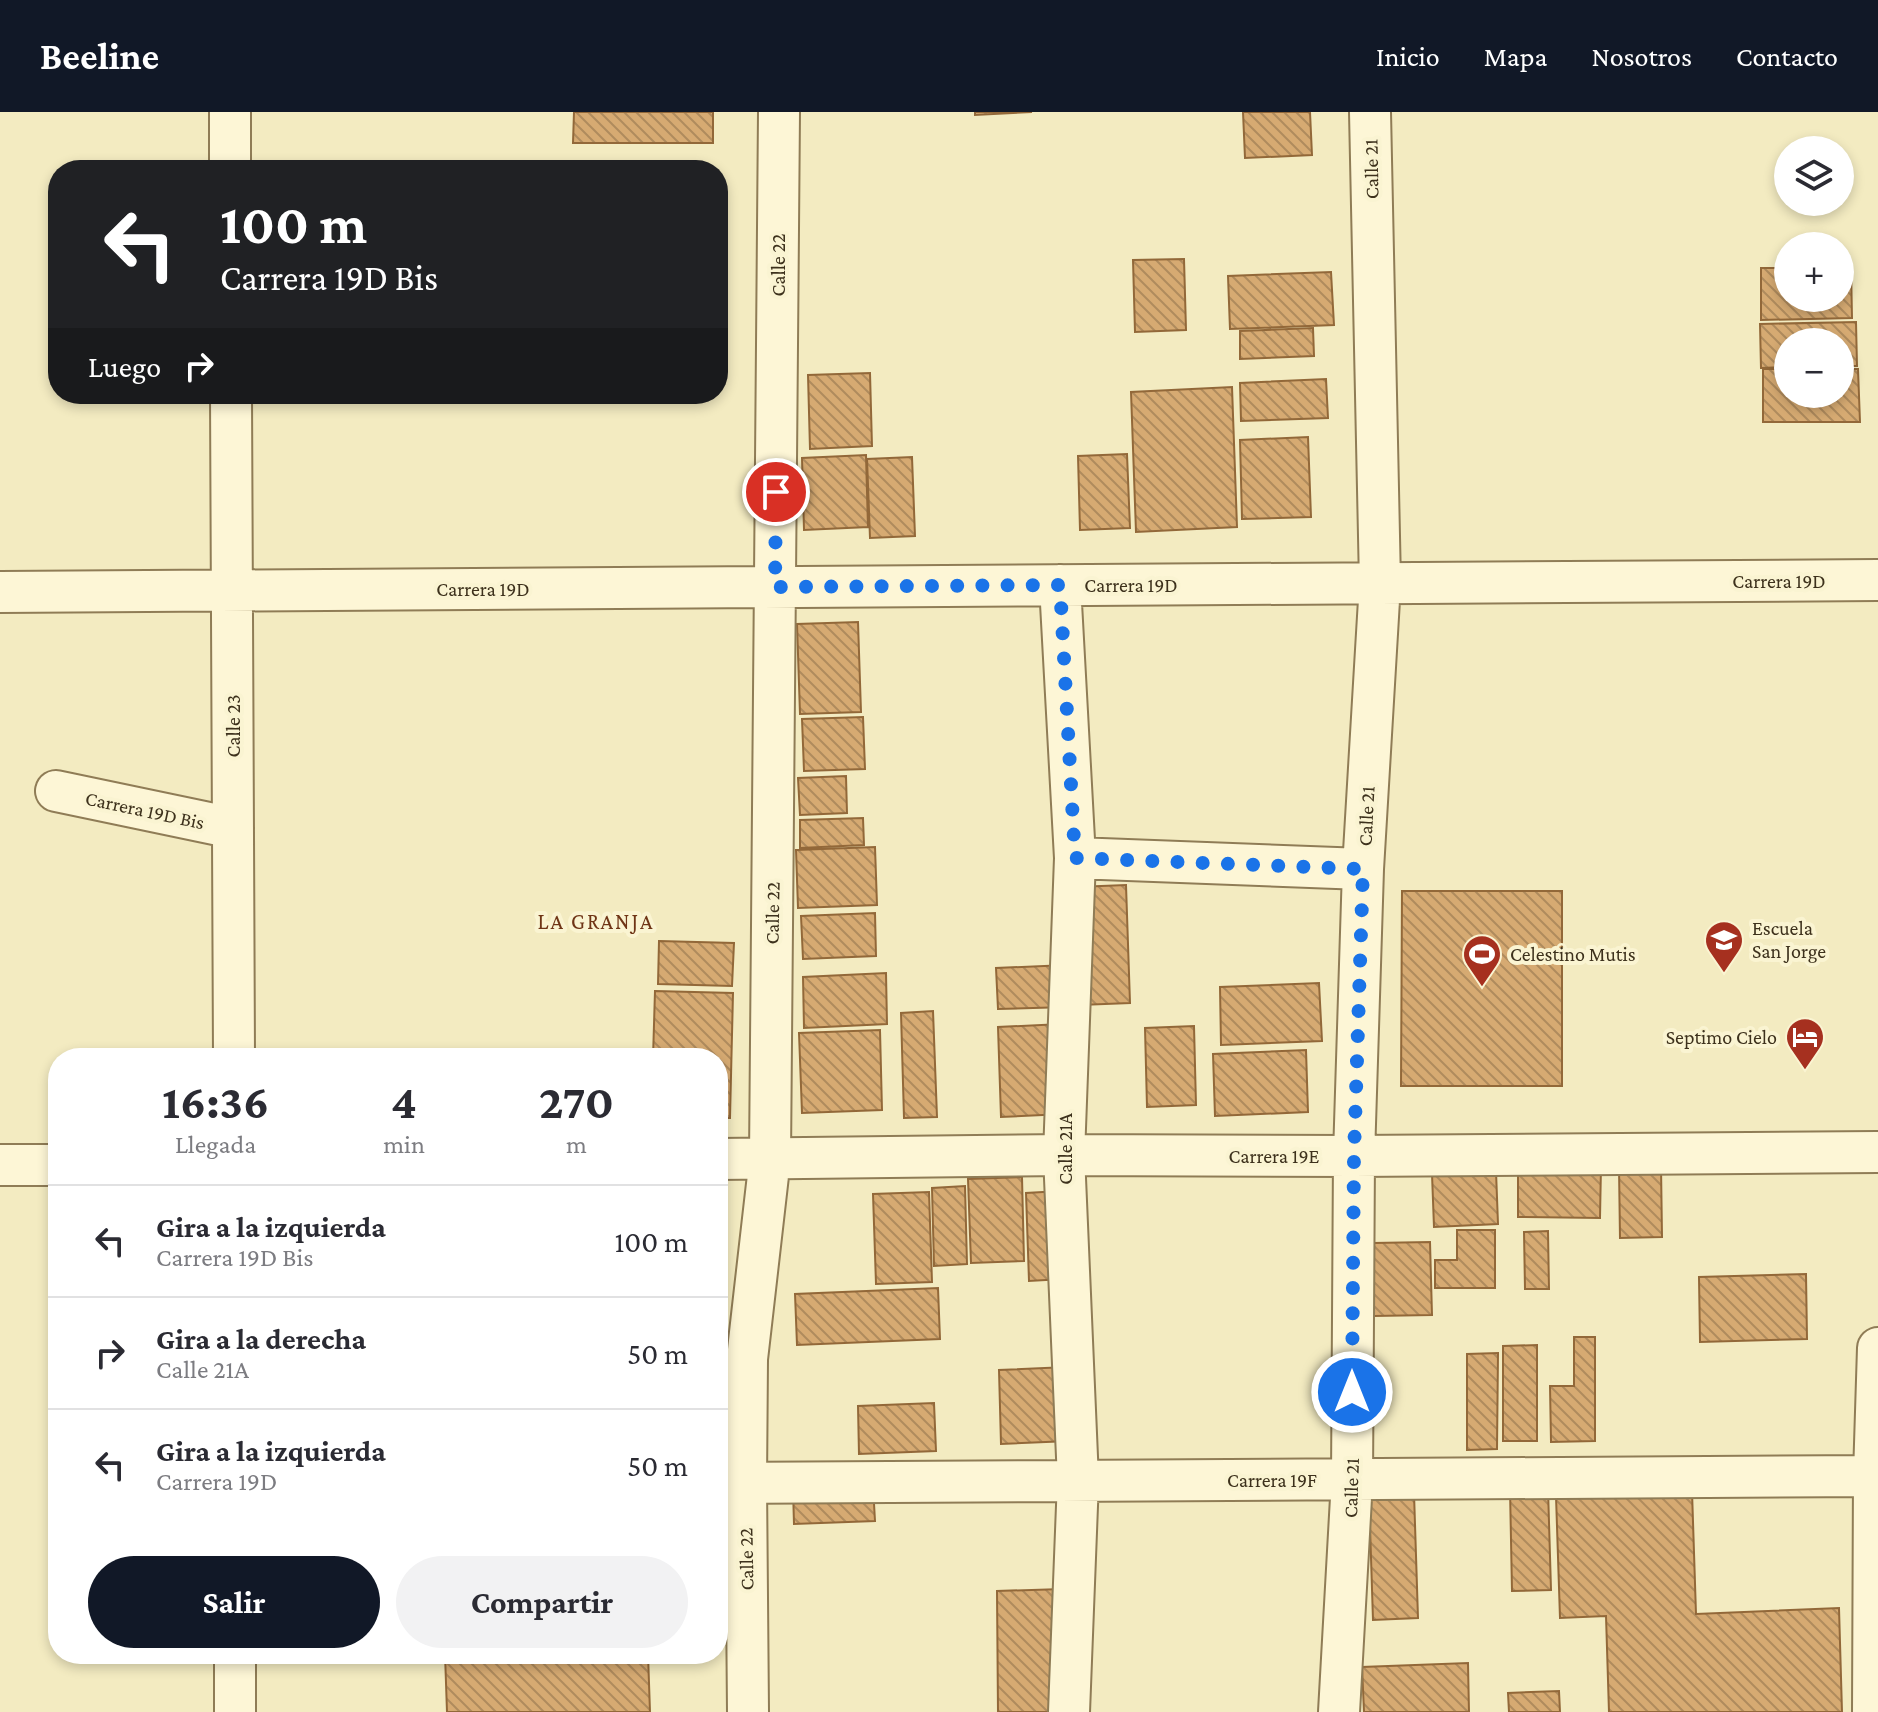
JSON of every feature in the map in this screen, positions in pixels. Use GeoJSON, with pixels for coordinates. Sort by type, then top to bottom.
{"type":"FeatureCollection","features":[{"type":"Feature","properties":{"kind":"street"},"geometry":{"type":"LineString","coordinates":[[230,112],[230,160]]}},
{"type":"Feature","properties":{"kind":"street","name":"Calle 22"},"geometry":{"type":"LineString","coordinates":[[748,1712],[732,1483],[733,1359],[770,1158],[779,112]]}},
{"type":"Feature","properties":{"kind":"street","name":"Calle 21"},"geometry":{"type":"LineString","coordinates":[[1339,1712],[1352,1480],[1354,1156],[1363,869],[1380,583],[1370,112]]}},
{"type":"Feature","properties":{"kind":"street","name":"Calle 23"},"geometry":{"type":"LineString","coordinates":[[231,404],[234,1048]]}},
{"type":"Feature","properties":{"kind":"street","name":"Carrera 19D"},"geometry":{"type":"LineString","coordinates":[[0,592],[1878,580]]}},
{"type":"Feature","properties":{"kind":"street","name":"Calle 21A"},"geometry":{"type":"LineString","coordinates":[[1060,585],[1075,858],[1064,1155],[1078,1480],[1069,1712]]}},
{"type":"Feature","properties":{"kind":"street","name":"Carrera 19D Bis"},"geometry":{"type":"LineString","coordinates":[[56,791],[233,828]]}},
{"type":"Feature","properties":{"kind":"street"},"geometry":{"type":"LineString","coordinates":[[1075,858],[1363,869]]}},
{"type":"Feature","properties":{"kind":"street","name":"Carrera 19E"},"geometry":{"type":"LineString","coordinates":[[728,1159],[1878,1152]]}},
{"type":"Feature","properties":{"kind":"street"},"geometry":{"type":"LineString","coordinates":[[0,1165],[48,1165]]}},
{"type":"Feature","properties":{"kind":"street"},"geometry":{"type":"LineString","coordinates":[[1873,1712],[1878,1348]]}},
{"type":"Feature","properties":{"kind":"street","name":"Carrera 19F"},"geometry":{"type":"LineString","coordinates":[[732,1483],[1874,1476]]}},
{"type":"Feature","properties":{"kind":"street"},"geometry":{"type":"LineString","coordinates":[[235,1664],[235,1712]]}},
{"type":"Feature","properties":{"kind":"building"},"geometry":{"type":"Polygon","coordinates":[[[574,112],[713,112],[713,143],[573,143],[574,112]]]}},
{"type":"Feature","properties":{"kind":"building"},"geometry":{"type":"Polygon","coordinates":[[[975,112],[1032,112],[975,115],[975,112]]]}},
{"type":"Feature","properties":{"kind":"building"},"geometry":{"type":"Polygon","coordinates":[[[1243,112],[1310,112],[1312,155],[1245,158],[1243,112]]]}},
{"type":"Feature","properties":{"kind":"building"},"geometry":{"type":"Polygon","coordinates":[[[1184,259],[1186,330],[1135,332],[1133,260],[1184,259]]]}},
{"type":"Feature","properties":{"kind":"building"},"geometry":{"type":"Polygon","coordinates":[[[1761,268],[1774,268],[1774,312],[1852,312],[1852,318],[1761,320],[1761,268]]]}},
{"type":"Feature","properties":{"kind":"building"},"geometry":{"type":"Polygon","coordinates":[[[1331,272],[1334,325],[1230,329],[1228,276],[1331,272]]]}},
{"type":"Feature","properties":{"kind":"building"},"geometry":{"type":"Polygon","coordinates":[[[1856,322],[1857,366],[1854,366],[1854,328],[1774,328],[1774,368],[1761,368],[1760,324],[1856,322]]]}},
{"type":"Feature","properties":{"kind":"building"},"geometry":{"type":"Polygon","coordinates":[[[1313,328],[1314,356],[1240,359],[1240,331],[1313,328]]]}},
{"type":"Feature","properties":{"kind":"building"},"geometry":{"type":"Polygon","coordinates":[[[1763,369],[1774,369],[1774,408],[1854,408],[1854,369],[1858,369],[1860,422],[1763,422],[1763,369]]]}},
{"type":"Feature","properties":{"kind":"building"},"geometry":{"type":"Polygon","coordinates":[[[870,373],[872,446],[810,449],[808,375],[870,373]]]}},
{"type":"Feature","properties":{"kind":"building"},"geometry":{"type":"Polygon","coordinates":[[[1326,379],[1328,418],[1241,421],[1240,383],[1326,379]]]}},
{"type":"Feature","properties":{"kind":"building"},"geometry":{"type":"Polygon","coordinates":[[[1232,387],[1237,527],[1136,532],[1131,392],[1232,387]]]}},
{"type":"Feature","properties":{"kind":"building"},"geometry":{"type":"Polygon","coordinates":[[[1308,437],[1311,517],[1242,519],[1240,440],[1308,437]]]}},
{"type":"Feature","properties":{"kind":"building"},"geometry":{"type":"Polygon","coordinates":[[[1127,454],[1130,528],[1080,530],[1078,456],[1127,454]]]}},
{"type":"Feature","properties":{"kind":"building"},"geometry":{"type":"Polygon","coordinates":[[[866,455],[868,527],[804,530],[802,458],[866,455]]]}},
{"type":"Feature","properties":{"kind":"building"},"geometry":{"type":"Polygon","coordinates":[[[912,457],[915,536],[870,538],[867,459],[912,457]]]}},
{"type":"Feature","properties":{"kind":"building"},"geometry":{"type":"Polygon","coordinates":[[[858,622],[861,712],[800,714],[797,624],[858,622]]]}},
{"type":"Feature","properties":{"kind":"building"},"geometry":{"type":"Polygon","coordinates":[[[863,717],[865,769],[804,771],[802,719],[863,717]]]}},
{"type":"Feature","properties":{"kind":"building"},"geometry":{"type":"Polygon","coordinates":[[[846,776],[847,813],[800,815],[798,778],[846,776]]]}},
{"type":"Feature","properties":{"kind":"building"},"geometry":{"type":"Polygon","coordinates":[[[863,818],[864,845],[800,848],[800,820],[863,818]]]}},
{"type":"Feature","properties":{"kind":"building"},"geometry":{"type":"Polygon","coordinates":[[[875,847],[877,905],[798,908],[796,850],[875,847]]]}},
{"type":"Feature","properties":{"kind":"building"},"geometry":{"type":"Polygon","coordinates":[[[1126,885],[1130,1003],[1080,1005],[1076,887],[1126,885]]]}},
{"type":"Feature","properties":{"kind":"building","name":"Celestino Mutis"},"geometry":{"type":"Polygon","coordinates":[[[1402,891],[1562,891],[1562,1086],[1401,1086],[1402,891]]]}},
{"type":"Feature","properties":{"kind":"building"},"geometry":{"type":"Polygon","coordinates":[[[875,913],[876,956],[803,959],[801,916],[875,913]]]}},
{"type":"Feature","properties":{"kind":"building"},"geometry":{"type":"Polygon","coordinates":[[[659,941],[734,943],[732,986],[658,984],[659,941]]]}},
{"type":"Feature","properties":{"kind":"building"},"geometry":{"type":"Polygon","coordinates":[[[1066,965],[1067,1007],[998,1009],[996,968],[1066,965]]]}},
{"type":"Feature","properties":{"kind":"building"},"geometry":{"type":"Polygon","coordinates":[[[886,973],[887,1024],[804,1028],[803,977],[886,973]]]}},
{"type":"Feature","properties":{"kind":"building"},"geometry":{"type":"Polygon","coordinates":[[[1319,983],[1322,1041],[1221,1045],[1220,987],[1319,983]]]}},
{"type":"Feature","properties":{"kind":"building"},"geometry":{"type":"Polygon","coordinates":[[[655,991],[733,993],[730,1118],[728,1048],[653,1048],[655,991]]]}},
{"type":"Feature","properties":{"kind":"building"},"geometry":{"type":"Polygon","coordinates":[[[933,1011],[937,1117],[904,1118],[901,1013],[933,1011]]]}},
{"type":"Feature","properties":{"kind":"building"},"geometry":{"type":"Polygon","coordinates":[[[1061,1024],[1064,1114],[1001,1117],[998,1027],[1061,1024]]]}},
{"type":"Feature","properties":{"kind":"building"},"geometry":{"type":"Polygon","coordinates":[[[1194,1026],[1196,1105],[1147,1107],[1145,1028],[1194,1026]]]}},
{"type":"Feature","properties":{"kind":"building"},"geometry":{"type":"Polygon","coordinates":[[[880,1030],[882,1110],[802,1113],[799,1033],[880,1030]]]}},
{"type":"Feature","properties":{"kind":"building"},"geometry":{"type":"Polygon","coordinates":[[[1306,1050],[1308,1112],[1215,1116],[1213,1054],[1306,1050]]]}},
{"type":"Feature","properties":{"kind":"building"},"geometry":{"type":"Polygon","coordinates":[[[1518,1166],[1601,1166],[1600,1218],[1518,1217],[1518,1166]]]}},
{"type":"Feature","properties":{"kind":"building"},"geometry":{"type":"Polygon","coordinates":[[[1661,1166],[1662,1237],[1620,1238],[1619,1167],[1661,1166]]]}},
{"type":"Feature","properties":{"kind":"building"},"geometry":{"type":"Polygon","coordinates":[[[1496,1171],[1498,1224],[1434,1227],[1432,1174],[1496,1171]]]}},
{"type":"Feature","properties":{"kind":"building"},"geometry":{"type":"Polygon","coordinates":[[[1022,1177],[1024,1261],[971,1263],[968,1179],[1022,1177]]]}},
{"type":"Feature","properties":{"kind":"building"},"geometry":{"type":"Polygon","coordinates":[[[965,1186],[967,1264],[934,1266],[932,1188],[965,1186]]]}},
{"type":"Feature","properties":{"kind":"building"},"geometry":{"type":"Polygon","coordinates":[[[1060,1191],[1063,1279],[1029,1281],[1026,1193],[1060,1191]]]}},
{"type":"Feature","properties":{"kind":"building"},"geometry":{"type":"Polygon","coordinates":[[[929,1192],[932,1282],[876,1284],[873,1194],[929,1192]]]}},
{"type":"Feature","properties":{"kind":"building"},"geometry":{"type":"Polygon","coordinates":[[[1457,1230],[1495,1230],[1495,1288],[1435,1288],[1435,1260],[1457,1260],[1457,1230]]]}},
{"type":"Feature","properties":{"kind":"building"},"geometry":{"type":"Polygon","coordinates":[[[1548,1231],[1549,1289],[1525,1289],[1524,1232],[1548,1231]]]}},
{"type":"Feature","properties":{"kind":"building"},"geometry":{"type":"Polygon","coordinates":[[[1430,1242],[1432,1315],[1374,1316],[1373,1243],[1430,1242]]]}},
{"type":"Feature","properties":{"kind":"building"},"geometry":{"type":"Polygon","coordinates":[[[1806,1274],[1807,1339],[1700,1342],[1699,1277],[1806,1274]]]}},
{"type":"Feature","properties":{"kind":"building"},"geometry":{"type":"Polygon","coordinates":[[[938,1288],[940,1339],[797,1345],[795,1294],[938,1288]]]}},
{"type":"Feature","properties":{"kind":"building"},"geometry":{"type":"Polygon","coordinates":[[[1574,1337],[1595,1337],[1595,1441],[1551,1442],[1550,1386],[1574,1386],[1574,1337]]]}},
{"type":"Feature","properties":{"kind":"building"},"geometry":{"type":"Polygon","coordinates":[[[1537,1345],[1537,1441],[1503,1441],[1503,1346],[1537,1345]]]}},
{"type":"Feature","properties":{"kind":"building"},"geometry":{"type":"Polygon","coordinates":[[[1498,1353],[1497,1449],[1467,1450],[1467,1354],[1498,1353]]]}},
{"type":"Feature","properties":{"kind":"building"},"geometry":{"type":"Polygon","coordinates":[[[1067,1367],[1069,1441],[1001,1444],[999,1370],[1067,1367]]]}},
{"type":"Feature","properties":{"kind":"building"},"geometry":{"type":"Polygon","coordinates":[[[934,1403],[936,1451],[859,1454],[858,1406],[934,1403]]]}},
{"type":"Feature","properties":{"kind":"building"},"geometry":{"type":"Polygon","coordinates":[[[873,1486],[875,1521],[794,1524],[793,1489],[873,1486]]]}},
{"type":"Feature","properties":{"kind":"building"},"geometry":{"type":"Polygon","coordinates":[[[1548,1488],[1551,1590],[1512,1591],[1510,1489],[1548,1488]]]}},
{"type":"Feature","properties":{"kind":"building"},"geometry":{"type":"Polygon","coordinates":[[[1692,1491],[1696,1614],[1839,1608],[1842,1712],[1609,1712],[1606,1616],[1560,1618],[1556,1496],[1692,1491]]]}},
{"type":"Feature","properties":{"kind":"building"},"geometry":{"type":"Polygon","coordinates":[[[1414,1493],[1418,1618],[1373,1620],[1369,1495],[1414,1493]]]}},
{"type":"Feature","properties":{"kind":"building"},"geometry":{"type":"Polygon","coordinates":[[[1062,1589],[1063,1712],[998,1712],[997,1591],[1062,1589]]]}},
{"type":"Feature","properties":{"kind":"building"},"geometry":{"type":"Polygon","coordinates":[[[1468,1663],[1469,1712],[1364,1712],[1362,1667],[1468,1663]]]}},
{"type":"Feature","properties":{"kind":"building"},"geometry":{"type":"Polygon","coordinates":[[[445,1664],[648,1664],[650,1712],[447,1712],[445,1664]]]}},
{"type":"Feature","properties":{"kind":"building"},"geometry":{"type":"Polygon","coordinates":[[[1559,1691],[1560,1712],[1509,1712],[1508,1693],[1559,1691]]]}},
{"type":"Feature","properties":{"kind":"place","name":"Escuela San Jorge"},"geometry":{"type":"Point","coordinates":[1724,974]}},
{"type":"Feature","properties":{"kind":"place","name":"Celestino Mutis"},"geometry":{"type":"Point","coordinates":[1482,988]}},
{"type":"Feature","properties":{"kind":"place","name":"Septimo Cielo"},"geometry":{"type":"Point","coordinates":[1805,1071]}},
{"type":"Feature","properties":{"kind":"district","name":"LA GRANJA"},"geometry":{"type":"Point","coordinates":[596,921]}},
{"type":"Feature","properties":{"kind":"route"},"geometry":{"type":"LineString","coordinates":[[776,492],[775,587],[1060,585],[1075,858],[1363,869],[1354,1156],[1352,1392]]}}]}
